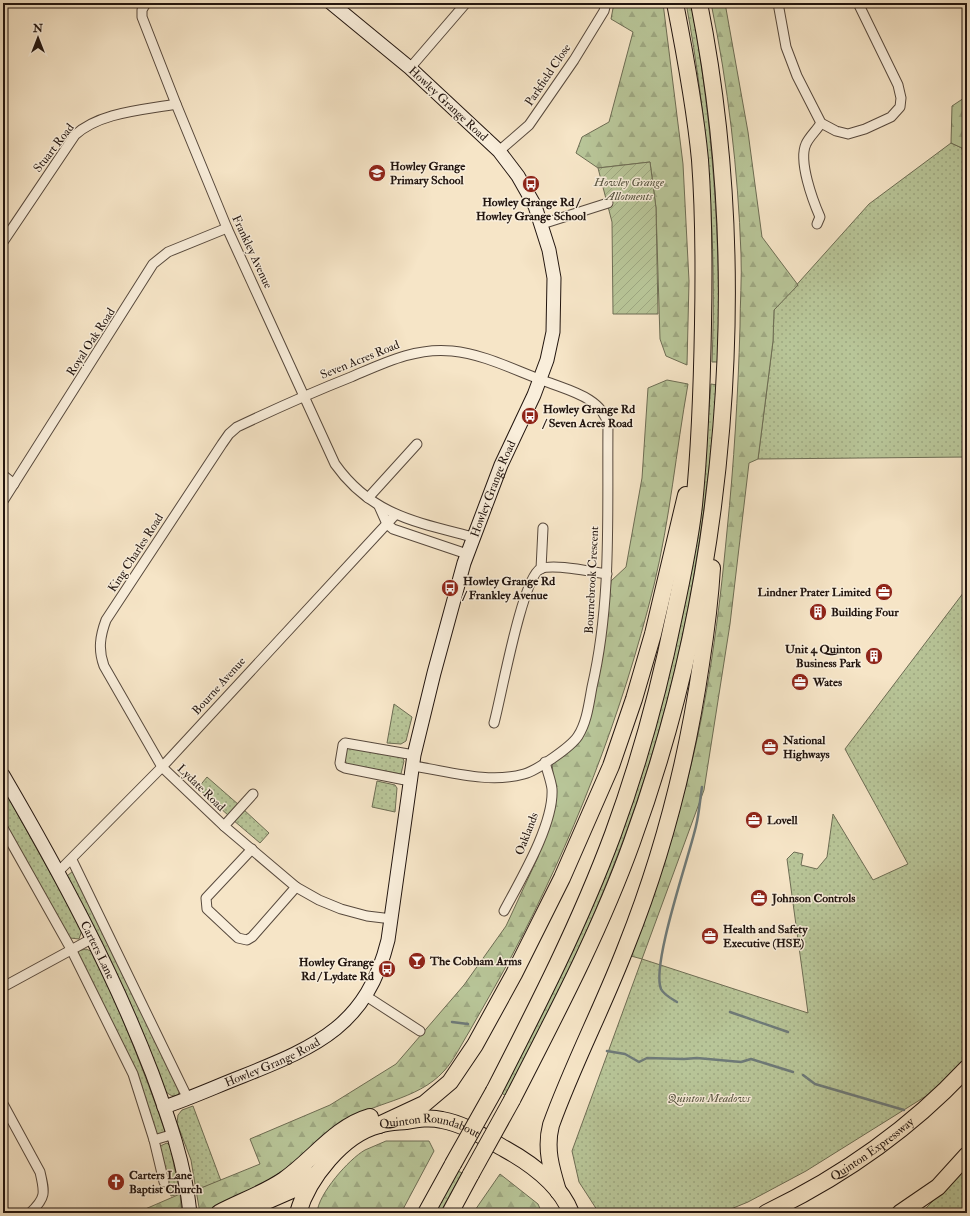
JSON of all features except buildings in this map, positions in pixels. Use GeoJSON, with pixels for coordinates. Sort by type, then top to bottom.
{"type":"FeatureCollection","features":[{"type":"Feature","properties":{"kind":"highway"},"geometry":{"type":"LineString","coordinates":[[426,1213],[494,1091],[544,995],[587,898],[613,834],[633,777],[664,668],[686,559],[694,505],[703,362],[704,260],[700,158],[683,42],[675,3]]}},
{"type":"Feature","properties":{"kind":"highway"},"geometry":{"type":"LineString","coordinates":[[558,1191],[549,1160],[548,1137],[551,1125],[627,946],[657,858],[683,761],[694,710],[708,619],[725,361],[726,258],[720,147],[706,38],[699,3]]}},
{"type":"Feature","properties":{"kind":"highway"},"geometry":{"type":"LineString","coordinates":[[379,1125],[416,1108],[450,1082],[514,974],[562,878],[611,766],[634,699],[653,634],[699,439]]}},
{"type":"Feature","properties":{"kind":"highway"},"geometry":{"type":"LineString","coordinates":[[450,1213],[512,1100],[562,1003],[608,904],[632,843],[653,781],[682,677],[714,510]]}},
{"type":"Feature","properties":{"kind":"highway","name":"Quinton Expressway"},"geometry":{"type":"LineString","coordinates":[[766,1213],[844,1171],[916,1117],[967,1068]]}},
{"type":"Feature","properties":{"kind":"highway"},"geometry":{"type":"LineString","coordinates":[[219,1213],[284,1180],[336,1135],[348,1127],[365,1118],[415,1104],[434,1095]]}},
{"type":"Feature","properties":{"kind":"highway","name":"Quinton Roundabout"},"geometry":{"type":"LineString","coordinates":[[298,1213],[322,1168],[347,1141],[361,1132],[379,1125],[430,1118],[453,1122],[528,1162],[544,1175],[558,1191],[571,1212]]}},
{"type":"Feature","properties":{"kind":"highway"},"geometry":{"type":"LineString","coordinates":[[900,1213],[938,1187],[967,1155]]}},
{"type":"Feature","properties":{"kind":"highway"},"geometry":{"type":"LineString","coordinates":[[239,1213],[307,1182],[322,1168]]}},
{"type":"Feature","properties":{"kind":"street","name":"Frankley Avenue"},"geometry":{"type":"LineString","coordinates":[[146,3],[142,10],[142,17],[176,104],[227,228],[305,395],[335,464],[345,477],[368,498],[378,506],[395,515],[473,537]]}},
{"type":"Feature","properties":{"kind":"street","name":"Howley Grange Road"},"geometry":{"type":"LineString","coordinates":[[164,1107],[188,1099],[291,1057],[314,1045],[343,1023],[366,996],[384,958],[392,919],[413,760],[434,673],[467,554],[501,465],[541,380],[551,346],[555,314],[554,278],[542,224],[529,194],[499,151],[410,68],[331,3]]}},
{"type":"Feature","properties":{"kind":"street"},"geometry":{"type":"LineString","coordinates":[[410,68],[466,3]]}},
{"type":"Feature","properties":{"kind":"street","name":"Parkfield Close"},"geometry":{"type":"LineString","coordinates":[[499,151],[529,126],[574,60],[604,11],[606,3]]}},
{"type":"Feature","properties":{"kind":"street"},"geometry":{"type":"LineString","coordinates":[[778,3],[786,48],[797,76],[821,124],[836,132],[848,134],[865,129],[891,117],[900,107],[901,98],[898,85],[858,3]]}},
{"type":"Feature","properties":{"kind":"street","name":"Stuart Road"},"geometry":{"type":"LineString","coordinates":[[3,242],[42,183],[76,135],[82,129],[104,118],[176,104]]}},
{"type":"Feature","properties":{"kind":"street"},"geometry":{"type":"LineString","coordinates":[[817,224],[820,217],[809,191],[804,158],[806,144],[821,124]]}},
{"type":"Feature","properties":{"kind":"street"},"geometry":{"type":"LineString","coordinates":[[542,224],[608,203]]}},
{"type":"Feature","properties":{"kind":"street","name":"Royal Oak Road"},"geometry":{"type":"LineString","coordinates":[[3,502],[153,264],[168,252],[227,228]]}},
{"type":"Feature","properties":{"kind":"street","name":"Seven Acres Road"},"geometry":{"type":"LineString","coordinates":[[305,395],[406,354],[428,351],[451,351],[471,354],[541,380]]}},
{"type":"Feature","properties":{"kind":"street","name":"Bournebrook Crescent"},"geometry":{"type":"LineString","coordinates":[[413,760],[487,777],[507,778],[525,774],[573,742],[578,736],[585,718],[602,641],[606,574],[607,417],[593,402],[571,391],[541,380]]}},
{"type":"Feature","properties":{"kind":"street","name":"King Charles Road"},"geometry":{"type":"LineString","coordinates":[[162,767],[104,666],[101,653],[102,631],[106,620],[229,434],[237,427],[305,395]]}},
{"type":"Feature","properties":{"kind":"street"},"geometry":{"type":"LineString","coordinates":[[368,498],[417,444]]}},
{"type":"Feature","properties":{"kind":"street"},"geometry":{"type":"LineString","coordinates":[[3,475],[14,484]]}},
{"type":"Feature","properties":{"kind":"street","name":"Frankley Avenue"},"geometry":{"type":"LineString","coordinates":[[378,506],[388,524]]}},
{"type":"Feature","properties":{"kind":"street","name":"Bourne Avenue"},"geometry":{"type":"LineString","coordinates":[[59,871],[72,860],[162,767],[395,515]]}},
{"type":"Feature","properties":{"kind":"street"},"geometry":{"type":"LineString","coordinates":[[388,524],[393,529],[467,554]]}},
{"type":"Feature","properties":{"kind":"street"},"geometry":{"type":"LineString","coordinates":[[541,569],[543,528]]}},
{"type":"Feature","properties":{"kind":"street"},"geometry":{"type":"LineString","coordinates":[[494,723],[527,588],[534,575],[541,569],[572,568],[606,574]]}},
{"type":"Feature","properties":{"kind":"street"},"geometry":{"type":"LineString","coordinates":[[410,781],[345,768],[340,763],[343,745],[345,743],[413,760]]}},
{"type":"Feature","properties":{"kind":"street","name":"Oaklands"},"geometry":{"type":"LineString","coordinates":[[504,911],[536,852],[552,802],[552,787],[545,762]]}},
{"type":"Feature","properties":{"kind":"street","name":"Lydate Road"},"geometry":{"type":"LineString","coordinates":[[162,767],[224,826],[296,887],[319,900],[341,909],[367,916],[392,919]]}},
{"type":"Feature","properties":{"kind":"street","name":"Carters Lane"},"geometry":{"type":"LineString","coordinates":[[3,775],[59,871],[93,938],[125,1007],[174,1134],[188,1191],[190,1213]]}},
{"type":"Feature","properties":{"kind":"street","name":"Lydate Road"},"geometry":{"type":"LineString","coordinates":[[224,826],[253,794]]}},
{"type":"Feature","properties":{"kind":"street","name":"Carters Lane"},"geometry":{"type":"LineString","coordinates":[[3,828],[71,949],[133,1074],[154,1140],[164,1182]]}},
{"type":"Feature","properties":{"kind":"street"},"geometry":{"type":"LineString","coordinates":[[252,849],[206,898],[207,909],[238,938],[247,940],[252,937],[296,887]]}},
{"type":"Feature","properties":{"kind":"street","name":"Carters Lane"},"geometry":{"type":"LineString","coordinates":[[72,860],[188,1099]]}},
{"type":"Feature","properties":{"kind":"street"},"geometry":{"type":"LineString","coordinates":[[3,987],[93,938]]}},
{"type":"Feature","properties":{"kind":"street"},"geometry":{"type":"LineString","coordinates":[[366,996],[420,1031]]}},
{"type":"Feature","properties":{"kind":"street"},"geometry":{"type":"LineString","coordinates":[[3,1104],[40,1172],[44,1194],[40,1203],[30,1213]]}},
{"type":"Feature","properties":{"kind":"street"},"geometry":{"type":"LineString","coordinates":[[154,1140],[174,1134]]}},
{"type":"Feature","properties":{"kind":"green space"},"geometry":{"type":"Polygon","coordinates":[[[614,3],[663,3],[683,164],[689,281],[687,365],[666,356],[660,339],[656,208],[650,162],[598,168],[576,153],[582,137],[609,122],[633,32],[611,19],[614,3]]]}},
{"type":"Feature","properties":{"kind":"green space"},"geometry":{"type":"Polygon","coordinates":[[[686,3],[691,3],[699,48],[710,137],[717,227],[719,317],[718,362],[712,362],[712,227],[705,137],[694,47],[686,3]]]}},
{"type":"Feature","properties":{"kind":"green space"},"geometry":{"type":"Polygon","coordinates":[[[711,3],[725,3],[748,132],[762,237],[798,285],[774,310],[773,341],[758,459],[749,463],[730,624],[704,790],[642,959],[631,956],[661,871],[674,828],[694,754],[707,691],[720,595],[734,454],[740,327],[740,222],[735,159],[727,96],[711,3]]]}},
{"type":"Feature","properties":{"kind":"green space"},"geometry":{"type":"Polygon","coordinates":[[[967,96],[967,176],[962,148],[951,143],[952,106],[967,96]]]}},
{"type":"Feature","properties":{"kind":"green space"},"geometry":{"type":"Polygon","coordinates":[[[951,143],[962,148],[967,176],[967,457],[758,459],[773,341],[774,310],[869,204],[951,143]]]}},
{"type":"Feature","properties":{"kind":"green space","name":"Howley Grange Allotments"},"geometry":{"type":"Polygon","coordinates":[[[650,162],[656,208],[658,314],[613,314],[612,222],[598,168],[650,162]]]}},
{"type":"Feature","properties":{"kind":"green space"},"geometry":{"type":"Polygon","coordinates":[[[667,380],[688,384],[660,560],[641,634],[611,730],[593,778],[554,871],[499,979],[448,1067],[433,1081],[421,1089],[366,1111],[340,1124],[272,1178],[238,1197],[204,1213],[200,1213],[196,1190],[260,1164],[250,1139],[330,1105],[396,1064],[464,985],[506,926],[538,857],[555,797],[552,762],[585,728],[601,665],[611,581],[626,567],[642,478],[648,388],[667,380]]]}},
{"type":"Feature","properties":{"kind":"green space"},"geometry":{"type":"Polygon","coordinates":[[[711,384],[717,385],[713,433],[708,480],[694,575],[675,669],[650,761],[620,848],[586,932],[527,1055],[505,1095],[501,1093],[562,972],[590,910],[615,848],[703,482],[711,384]]]}},
{"type":"Feature","properties":{"kind":"green space","name":"Quinton Meadows"},"geometry":{"type":"Polygon","coordinates":[[[967,588],[967,1057],[939,1088],[806,1171],[748,1202],[721,1213],[599,1213],[579,1182],[572,1151],[642,959],[808,1013],[787,859],[794,852],[803,854],[801,865],[817,869],[827,857],[833,814],[873,880],[908,864],[845,749],[967,588]]]}},
{"type":"Feature","properties":{"kind":"green space"},"geometry":{"type":"Polygon","coordinates":[[[394,704],[412,717],[406,741],[401,744],[387,743],[394,704]]]}},
{"type":"Feature","properties":{"kind":"green space"},"geometry":{"type":"Polygon","coordinates":[[[349,747],[402,756],[404,761],[401,774],[346,764],[344,760],[346,749],[349,747]]]}},
{"type":"Feature","properties":{"kind":"green space"},"geometry":{"type":"Polygon","coordinates":[[[207,777],[239,805],[229,816],[198,788],[207,777]]]}},
{"type":"Feature","properties":{"kind":"green space"},"geometry":{"type":"Polygon","coordinates":[[[377,781],[395,785],[397,788],[395,812],[372,807],[377,781]]]}},
{"type":"Feature","properties":{"kind":"green space"},"geometry":{"type":"Polygon","coordinates":[[[3,788],[82,930],[79,939],[70,938],[3,819],[3,788]]]}},
{"type":"Feature","properties":{"kind":"green space"},"geometry":{"type":"Polygon","coordinates":[[[243,809],[269,833],[260,843],[233,820],[243,809]]]}},
{"type":"Feature","properties":{"kind":"green space"},"geometry":{"type":"Polygon","coordinates":[[[73,871],[180,1090],[176,1096],[171,1095],[163,1089],[67,876],[73,871]]]}},
{"type":"Feature","properties":{"kind":"green space"},"geometry":{"type":"Polygon","coordinates":[[[86,949],[93,952],[122,1018],[157,1108],[165,1131],[163,1134],[158,1134],[155,1131],[134,1068],[78,955],[78,951],[86,949]]]}},
{"type":"Feature","properties":{"kind":"green space"},"geometry":{"type":"Polygon","coordinates":[[[193,1106],[221,1181],[196,1190],[191,1160],[177,1123],[178,1115],[182,1110],[193,1106]]]}},
{"type":"Feature","properties":{"kind":"green space"},"geometry":{"type":"Polygon","coordinates":[[[386,1141],[429,1141],[434,1151],[401,1213],[317,1213],[319,1205],[328,1187],[343,1169],[365,1150],[386,1141]]]}},
{"type":"Feature","properties":{"kind":"green space"},"geometry":{"type":"Polygon","coordinates":[[[167,1143],[170,1146],[180,1194],[171,1196],[160,1146],[167,1143]]]}},
{"type":"Feature","properties":{"kind":"green space"},"geometry":{"type":"Polygon","coordinates":[[[967,1167],[967,1213],[921,1213],[967,1167]]]}},
{"type":"Feature","properties":{"kind":"green space"},"geometry":{"type":"Polygon","coordinates":[[[458,1171],[462,1173],[440,1213],[434,1213],[458,1171]]]}},
{"type":"Feature","properties":{"kind":"green space"},"geometry":{"type":"Polygon","coordinates":[[[500,1174],[538,1204],[542,1213],[473,1213],[500,1174]]]}},
{"type":"Feature","properties":{"kind":"green space"},"geometry":{"type":"Polygon","coordinates":[[[180,1194],[182,1213],[136,1213],[180,1194]]]}},
{"type":"Feature","properties":{"kind":"waterway"},"geometry":{"type":"LineString","coordinates":[[677,1002],[666,995],[661,989],[659,976],[661,958],[672,910],[696,826],[702,787]]}},
{"type":"Feature","properties":{"kind":"waterway"},"geometry":{"type":"LineString","coordinates":[[730,1012],[788,1032]]}},
{"type":"Feature","properties":{"kind":"waterway"},"geometry":{"type":"LineString","coordinates":[[452,1022],[468,1024]]}},
{"type":"Feature","properties":{"kind":"waterway"},"geometry":{"type":"LineString","coordinates":[[607,1051],[625,1054],[639,1062],[647,1058],[697,1058],[741,1062],[751,1059],[793,1072]]}},
{"type":"Feature","properties":{"kind":"waterway"},"geometry":{"type":"LineString","coordinates":[[803,1075],[815,1084],[904,1110]]}},
{"type":"Feature","properties":{"kind":"place","name":"Howley Grange Primary School"},"geometry":{"type":"Point","coordinates":[377,173]}},
{"type":"Feature","properties":{"kind":"place","name":"Howley Grange Rd / Howley Grange School"},"geometry":{"type":"Point","coordinates":[531,184]}},
{"type":"Feature","properties":{"kind":"place","name":"Howley Grange Rd / Seven Acres Road"},"geometry":{"type":"Point","coordinates":[530,416]}},
{"type":"Feature","properties":{"kind":"place","name":"Howley Grange Rd / Frankley Avenue"},"geometry":{"type":"Point","coordinates":[450,588]}},
{"type":"Feature","properties":{"kind":"place","name":"Lindner Prater Limited"},"geometry":{"type":"Point","coordinates":[884,592]}},
{"type":"Feature","properties":{"kind":"place","name":"Building Four"},"geometry":{"type":"Point","coordinates":[818,612]}},
{"type":"Feature","properties":{"kind":"place","name":"Unit 4 Quinton Business Park"},"geometry":{"type":"Point","coordinates":[874,656]}},
{"type":"Feature","properties":{"kind":"place","name":"Wates"},"geometry":{"type":"Point","coordinates":[800,682]}},
{"type":"Feature","properties":{"kind":"place","name":"National Highways"},"geometry":{"type":"Point","coordinates":[770,747]}},
{"type":"Feature","properties":{"kind":"place","name":"Lovell"},"geometry":{"type":"Point","coordinates":[754,820]}},
{"type":"Feature","properties":{"kind":"place","name":"Johnson Controls"},"geometry":{"type":"Point","coordinates":[759,898]}},
{"type":"Feature","properties":{"kind":"place","name":"Health and Safety Executive (HSE)"},"geometry":{"type":"Point","coordinates":[710,936]}},
{"type":"Feature","properties":{"kind":"place","name":"The Cobham Arms"},"geometry":{"type":"Point","coordinates":[417,961]}},
{"type":"Feature","properties":{"kind":"place","name":"Howley Grange Rd / Lydate Rd"},"geometry":{"type":"Point","coordinates":[387,969]}},
{"type":"Feature","properties":{"kind":"place","name":"Carters Lane Baptist Church"},"geometry":{"type":"Point","coordinates":[116,1182]}}]}
